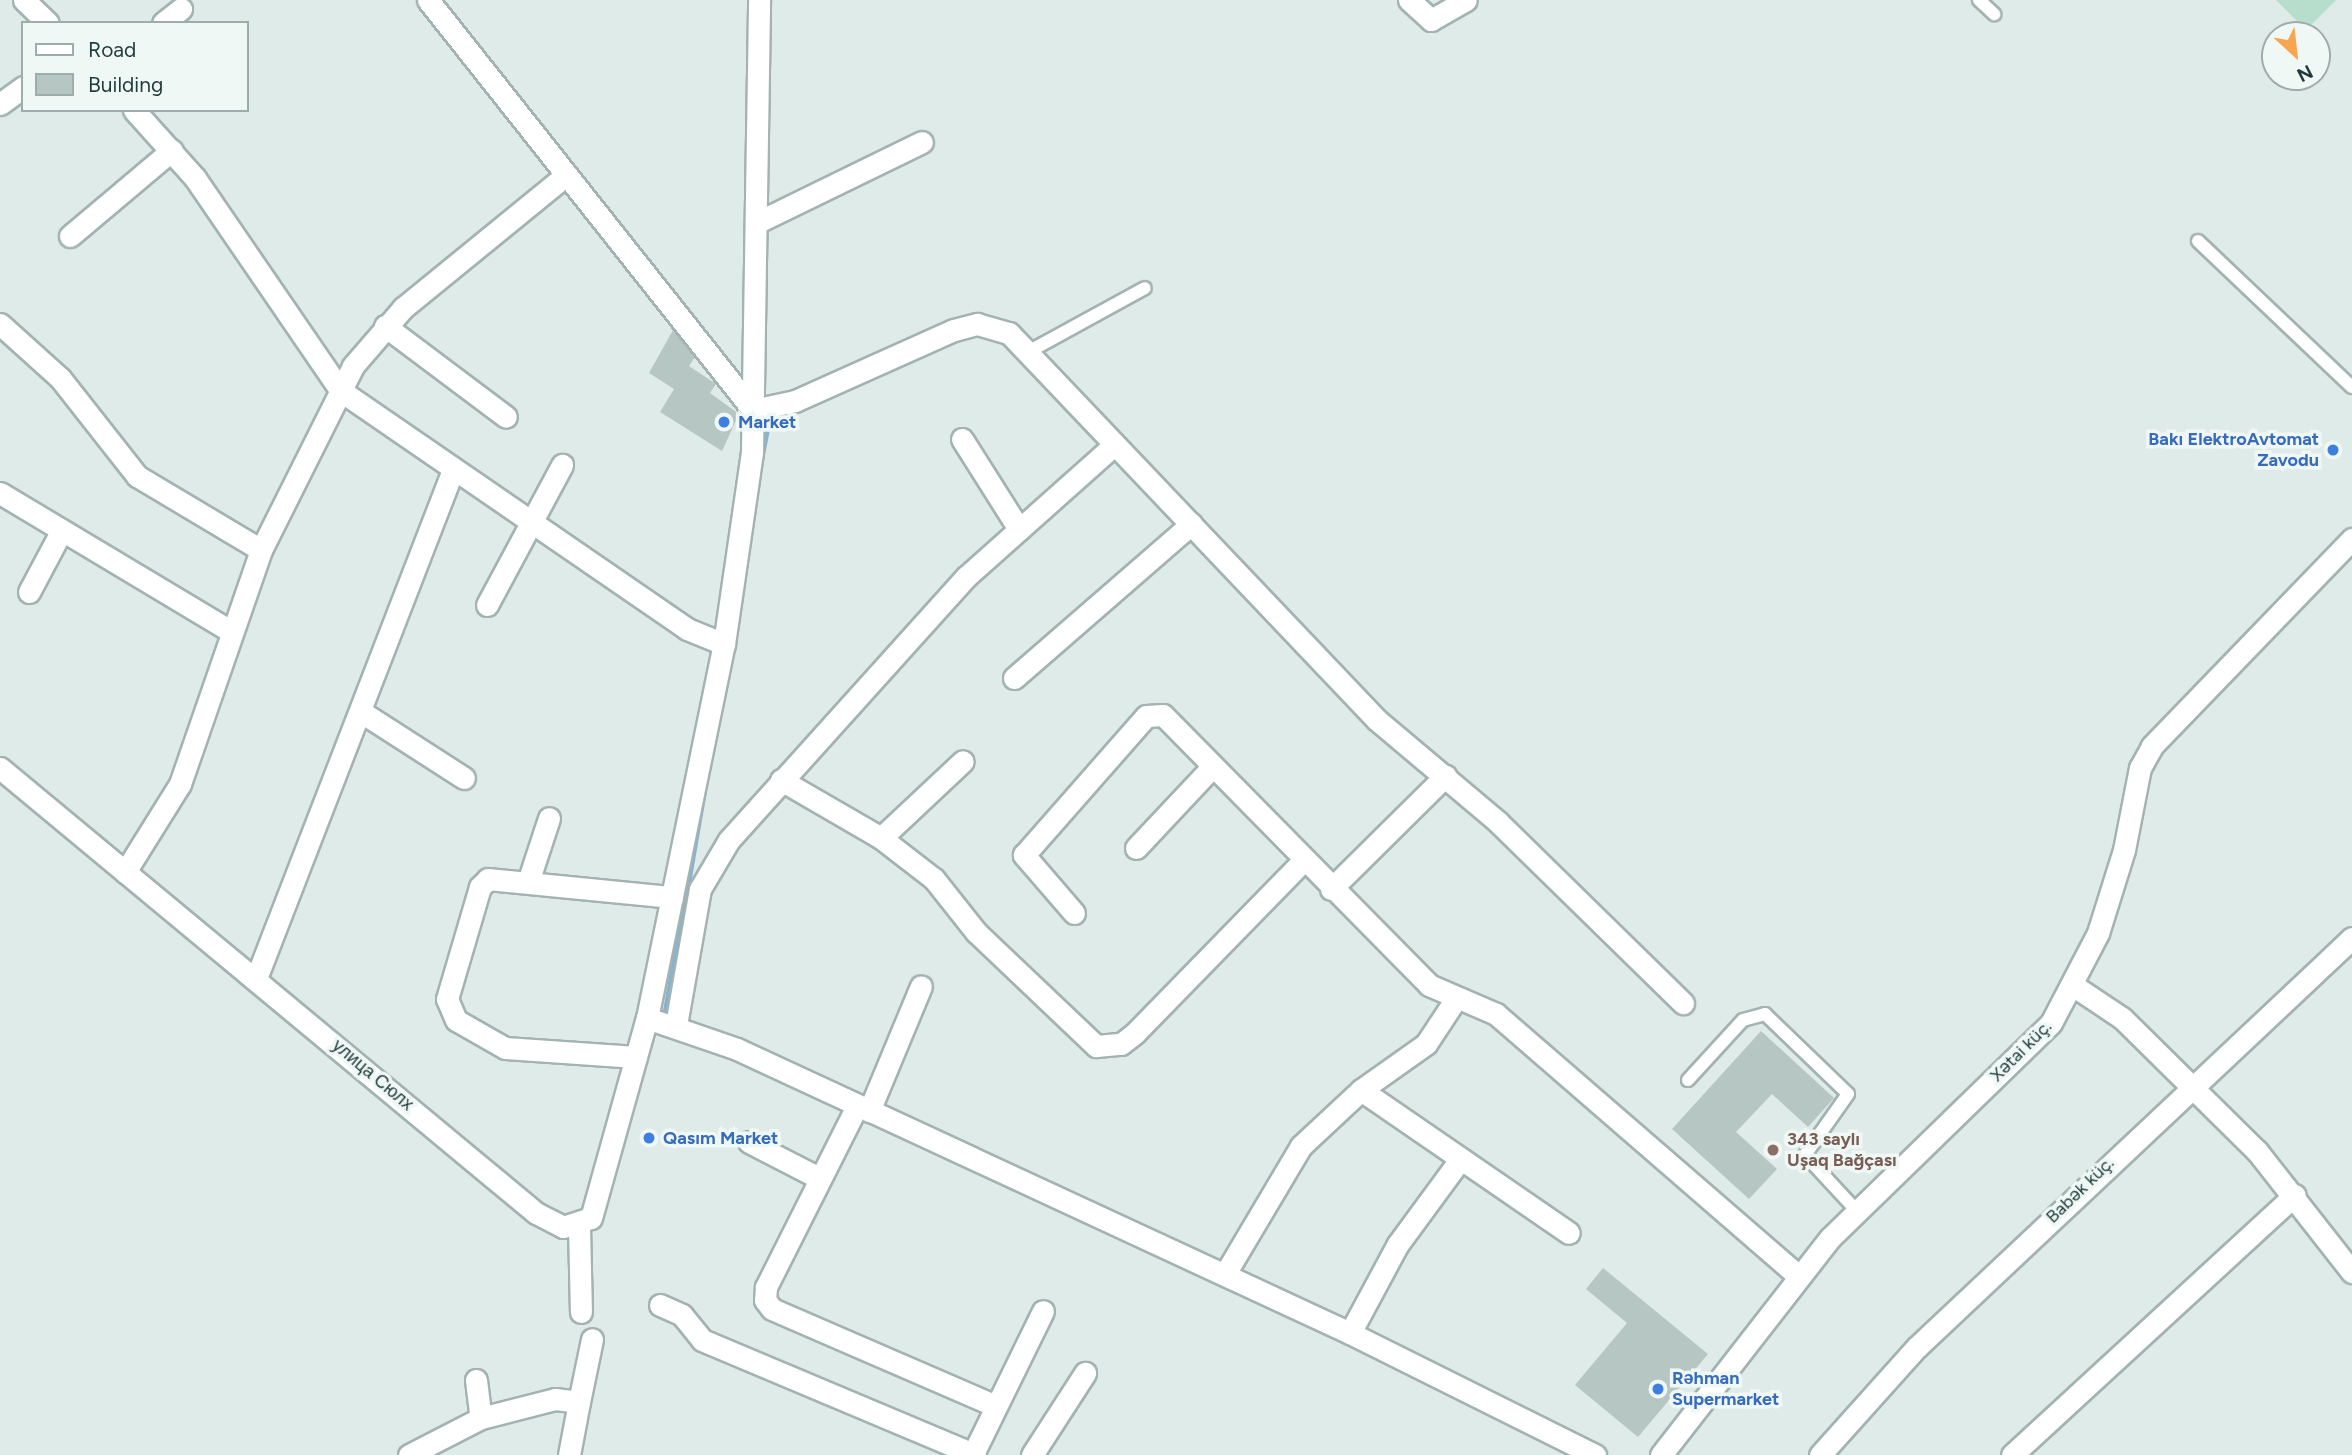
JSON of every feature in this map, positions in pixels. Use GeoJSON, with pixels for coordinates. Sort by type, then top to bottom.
{"type":"FeatureCollection","features":[{"type":"Feature","properties":{"kind":"street"},"geometry":{"type":"LineString","coordinates":[[24,0],[46,21]]}},
{"type":"Feature","properties":{"kind":"street"},"geometry":{"type":"LineString","coordinates":[[428,0],[753,410]]}},
{"type":"Feature","properties":{"kind":"street"},"geometry":{"type":"LineString","coordinates":[[581,1312],[579,1226],[599,1206],[647,1018],[724,644],[753,410],[760,221],[759,0]]}},
{"type":"Feature","properties":{"kind":"street"},"geometry":{"type":"LineString","coordinates":[[1409,0],[1431,20],[1466,0]]}},
{"type":"Feature","properties":{"kind":"street"},"geometry":{"type":"LineString","coordinates":[[166,21],[181,9]]}},
{"type":"Feature","properties":{"kind":"street"},"geometry":{"type":"LineString","coordinates":[[0,104],[21,88]]}},
{"type":"Feature","properties":{"kind":"street"},"geometry":{"type":"LineString","coordinates":[[136,112],[172,150],[341,391],[687,629],[724,644]]}},
{"type":"Feature","properties":{"kind":"street"},"geometry":{"type":"LineString","coordinates":[[760,221],[922,142]]}},
{"type":"Feature","properties":{"kind":"street"},"geometry":{"type":"LineString","coordinates":[[70,236],[172,150]]}},
{"type":"Feature","properties":{"kind":"street"},"geometry":{"type":"LineString","coordinates":[[125,872],[180,784],[261,550],[341,391],[385,326],[566,175]]}},
{"type":"Feature","properties":{"kind":"street"},"geometry":{"type":"LineString","coordinates":[[0,324],[60,378],[137,476],[261,550]]}},
{"type":"Feature","properties":{"kind":"street"},"geometry":{"type":"LineString","coordinates":[[753,410],[795,401],[977,324],[1009,333],[1377,720],[1445,776],[1683,1003]]}},
{"type":"Feature","properties":{"kind":"street"},"geometry":{"type":"LineString","coordinates":[[385,326],[506,417]]}},
{"type":"Feature","properties":{"kind":"street"},"geometry":{"type":"LineString","coordinates":[[962,439],[1019,529]]}},
{"type":"Feature","properties":{"kind":"street"},"geometry":{"type":"LineString","coordinates":[[676,1025],[704,878],[782,780],[931,613],[1019,529],[1114,445]]}},
{"type":"Feature","properties":{"kind":"street"},"geometry":{"type":"LineString","coordinates":[[487,605],[529,522],[562,465]]}},
{"type":"Feature","properties":{"kind":"street"},"geometry":{"type":"LineString","coordinates":[[257,976],[363,713],[453,470]]}},
{"type":"Feature","properties":{"kind":"street"},"geometry":{"type":"LineString","coordinates":[[0,493],[231,631]]}},
{"type":"Feature","properties":{"kind":"street"},"geometry":{"type":"LineString","coordinates":[[1014,678],[1191,524]]}},
{"type":"Feature","properties":{"kind":"street"},"geometry":{"type":"LineString","coordinates":[[29,592],[62,530]]}},
{"type":"Feature","properties":{"kind":"street","name":"Xətai küç."},"geometry":{"type":"LineString","coordinates":[[1664,1454],[1797,1275],[1856,1210],[2045,1029],[2074,986],[2112,893],[2140,768],[2152,746],[2352,539]]}},
{"type":"Feature","properties":{"kind":"street"},"geometry":{"type":"LineString","coordinates":[[363,713],[464,778]]}},
{"type":"Feature","properties":{"kind":"street"},"geometry":{"type":"LineString","coordinates":[[1074,913],[1024,855],[1146,716],[1163,715],[1303,861],[1429,985],[1455,1000],[1496,1014],[1797,1275]]}},
{"type":"Feature","properties":{"kind":"street"},"geometry":{"type":"LineString","coordinates":[[881,838],[963,761]]}},
{"type":"Feature","properties":{"kind":"street"},"geometry":{"type":"LineString","coordinates":[[1136,848],[1213,766]]}},
{"type":"Feature","properties":{"kind":"street","name":"улица Сюлх"},"geometry":{"type":"LineString","coordinates":[[0,768],[125,872],[257,976],[536,1213],[550,1224],[579,1226]]}},
{"type":"Feature","properties":{"kind":"street"},"geometry":{"type":"LineString","coordinates":[[1331,889],[1445,776]]}},
{"type":"Feature","properties":{"kind":"street"},"geometry":{"type":"LineString","coordinates":[[782,780],[881,838],[944,889],[976,932],[1085,1038],[1107,1048],[1135,1033],[1303,861]]}},
{"type":"Feature","properties":{"kind":"street"},"geometry":{"type":"LineString","coordinates":[[529,879],[549,818]]}},
{"type":"Feature","properties":{"kind":"street"},"geometry":{"type":"LineString","coordinates":[[636,1057],[505,1048],[480,1038],[448,1007],[480,887],[501,875],[672,897]]}},
{"type":"Feature","properties":{"kind":"street","name":"Babək küç."},"geometry":{"type":"LineString","coordinates":[[1820,1455],[1917,1347],[2191,1085],[2352,938]]}},
{"type":"Feature","properties":{"kind":"street"},"geometry":{"type":"LineString","coordinates":[[921,986],[863,1109],[819,1178],[766,1287],[772,1309],[994,1405]]}},
{"type":"Feature","properties":{"kind":"street"},"geometry":{"type":"LineString","coordinates":[[2074,986],[2122,1018],[2191,1085],[2345,1248],[2352,1272]]}},
{"type":"Feature","properties":{"kind":"street"},"geometry":{"type":"LineString","coordinates":[[1226,1275],[1301,1146],[1361,1090],[1426,1044],[1455,1000]]}},
{"type":"Feature","properties":{"kind":"street"},"geometry":{"type":"LineString","coordinates":[[647,1018],[676,1025],[1226,1275],[1350,1333],[1595,1455]]}},
{"type":"Feature","properties":{"kind":"street"},"geometry":{"type":"LineString","coordinates":[[1361,1090],[1459,1161],[1569,1233]]}},
{"type":"Feature","properties":{"kind":"street"},"geometry":{"type":"LineString","coordinates":[[749,1142],[819,1178]]}},
{"type":"Feature","properties":{"kind":"street"},"geometry":{"type":"LineString","coordinates":[[1350,1333],[1398,1244],[1459,1161]]}},
{"type":"Feature","properties":{"kind":"street"},"geometry":{"type":"LineString","coordinates":[[2012,1455],[2295,1195]]}},
{"type":"Feature","properties":{"kind":"street"},"geometry":{"type":"LineString","coordinates":[[660,1305],[682,1315],[702,1340],[974,1455],[994,1405],[1043,1311]]}},
{"type":"Feature","properties":{"kind":"street"},"geometry":{"type":"LineString","coordinates":[[569,1455],[592,1339]]}},
{"type":"Feature","properties":{"kind":"street"},"geometry":{"type":"LineString","coordinates":[[1032,1455],[1085,1373]]}},
{"type":"Feature","properties":{"kind":"street"},"geometry":{"type":"LineString","coordinates":[[476,1380],[481,1419]]}},
{"type":"Feature","properties":{"kind":"street"},"geometry":{"type":"LineString","coordinates":[[410,1455],[437,1448],[481,1419],[534,1400],[579,1402]]}},
{"type":"Feature","properties":{"kind":"lane"},"geometry":{"type":"LineString","coordinates":[[1979,0],[1994,14]]}},
{"type":"Feature","properties":{"kind":"lane"},"geometry":{"type":"LineString","coordinates":[[2198,241],[2352,387]]}},
{"type":"Feature","properties":{"kind":"lane"},"geometry":{"type":"LineString","coordinates":[[1028,352],[1144,288]]}},
{"type":"Feature","properties":{"kind":"lane"},"geometry":{"type":"LineString","coordinates":[[1688,1080],[1743,1020],[1765,1014],[1849,1094],[1805,1154],[1856,1210]]}},
{"type":"Feature","properties":{"kind":"green space"},"geometry":{"type":"Polygon","coordinates":[[[2276,0],[2336,0],[2315,21],[2297,21],[2276,0]]]}},
{"type":"Feature","properties":{"kind":"building"},"geometry":{"type":"Polygon","coordinates":[[[673,330],[695,357],[689,366],[716,384],[710,393],[739,414],[722,451],[660,412],[674,389],[649,373],[673,330]]]}},
{"type":"Feature","properties":{"kind":"building"},"geometry":{"type":"Polygon","coordinates":[[[1761,1031],[1834,1098],[1808,1127],[1772,1094],[1736,1132],[1777,1169],[1749,1199],[1672,1129],[1761,1031]]]}},
{"type":"Feature","properties":{"kind":"building"},"geometry":{"type":"Polygon","coordinates":[[[1603,1268],[1708,1354],[1638,1437],[1575,1385],[1627,1323],[1586,1289],[1603,1268]]]}},
{"type":"Feature","properties":{"kind":"waterway"},"geometry":{"type":"LineString","coordinates":[[761,460],[768,424]]}},
{"type":"Feature","properties":{"kind":"waterway"},"geometry":{"type":"LineString","coordinates":[[666,1011],[704,791]]}},
{"type":"Feature","properties":{"kind":"place","name":"Market"},"geometry":{"type":"Point","coordinates":[724,422]}},
{"type":"Feature","properties":{"kind":"place","name":"Bakı ElektroAvtomat Zavodu"},"geometry":{"type":"Point","coordinates":[2333,450]}},
{"type":"Feature","properties":{"kind":"place","name":"Qasım Market"},"geometry":{"type":"Point","coordinates":[649,1138]}},
{"type":"Feature","properties":{"kind":"place","name":"343 saylı Uşaq Bağçası"},"geometry":{"type":"Point","coordinates":[1773,1150]}},
{"type":"Feature","properties":{"kind":"place","name":"Rəhman Supermarket"},"geometry":{"type":"Point","coordinates":[1658,1389]}}]}
